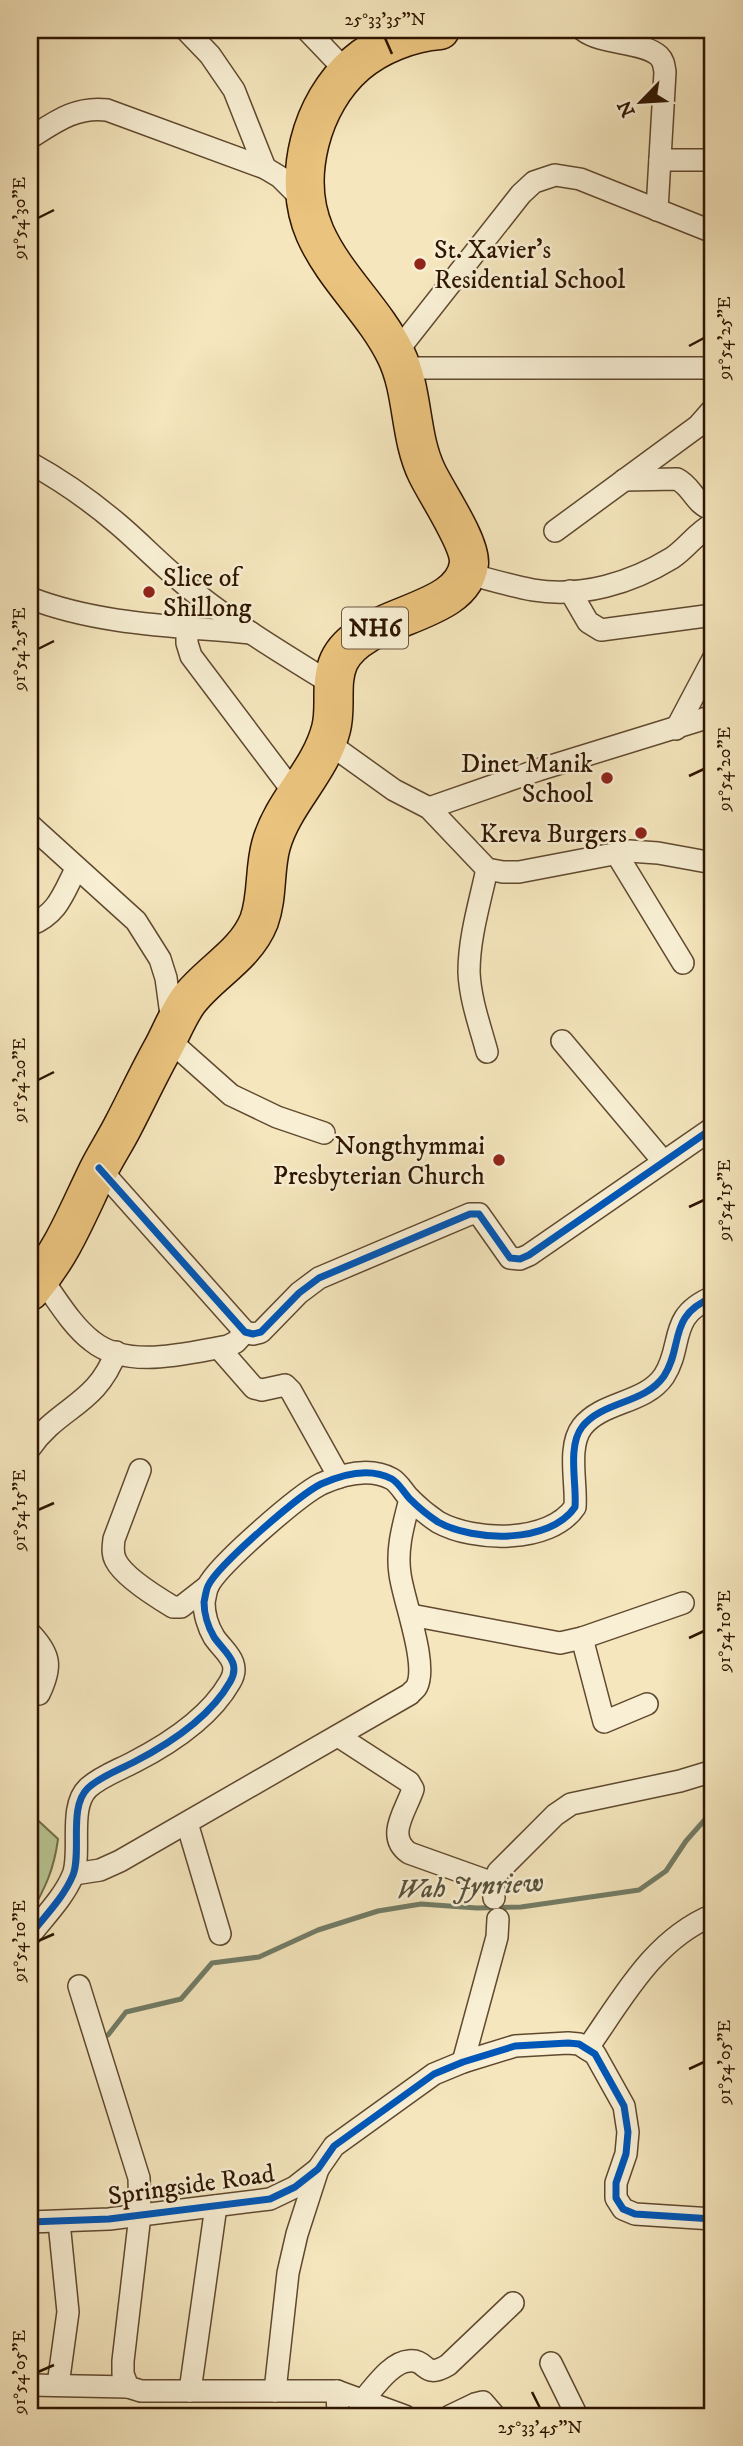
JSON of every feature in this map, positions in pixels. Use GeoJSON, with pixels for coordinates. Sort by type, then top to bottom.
{"type":"FeatureCollection","features":[{"type":"Feature","properties":{"kind":"highway"},"geometry":{"type":"LineString","coordinates":[[440,30],[412,35],[390,43],[359,61],[347,72],[322,111],[309,144],[304,181],[306,204],[323,249],[377,321],[398,361],[420,454],[464,545],[469,562],[466,573]]}},
{"type":"Feature","properties":{"kind":"highway","name":"NH6"},"geometry":{"type":"LineString","coordinates":[[35,1284],[56,1258],[74,1225],[99,1168],[188,1001],[244,947],[258,924],[264,901],[270,846],[295,794],[327,742],[332,724],[332,684],[338,663],[346,649],[361,634],[432,606],[458,586],[466,573]]}},
{"type":"Feature","properties":{"kind":"street"},"geometry":{"type":"LineString","coordinates":[[186,30],[210,55],[234,90],[265,168]]}},
{"type":"Feature","properties":{"kind":"street"},"geometry":{"type":"LineString","coordinates":[[307,30],[347,72]]}},
{"type":"Feature","properties":{"kind":"street"},"geometry":{"type":"LineString","coordinates":[[583,30],[592,36],[651,51],[663,61],[665,72],[657,210]]}},
{"type":"Feature","properties":{"kind":"street"},"geometry":{"type":"LineString","coordinates":[[30,138],[76,111],[92,108],[107,110],[265,168],[281,177],[306,204]]}},
{"type":"Feature","properties":{"kind":"street"},"geometry":{"type":"LineString","coordinates":[[660,160],[713,160]]}},
{"type":"Feature","properties":{"kind":"street"},"geometry":{"type":"LineString","coordinates":[[398,361],[521,194],[534,182],[555,175],[580,179],[713,232]]}},
{"type":"Feature","properties":{"kind":"street"},"geometry":{"type":"LineString","coordinates":[[398,361],[713,368]]}},
{"type":"Feature","properties":{"kind":"street"},"geometry":{"type":"LineString","coordinates":[[555,531],[698,426],[713,409]]}},
{"type":"Feature","properties":{"kind":"street"},"geometry":{"type":"LineString","coordinates":[[30,464],[84,497],[198,596],[332,684]]}},
{"type":"Feature","properties":{"kind":"street"},"geometry":{"type":"LineString","coordinates":[[624,480],[677,480],[684,483],[697,501],[713,510]]}},
{"type":"Feature","properties":{"kind":"street"},"geometry":{"type":"LineString","coordinates":[[466,573],[534,590],[570,591],[604,587],[651,569],[674,556],[713,524]]}},
{"type":"Feature","properties":{"kind":"street"},"geometry":{"type":"LineString","coordinates":[[570,591],[588,622],[601,630],[713,615]]}},
{"type":"Feature","properties":{"kind":"street"},"geometry":{"type":"LineString","coordinates":[[30,597],[54,607],[89,615],[253,633]]}},
{"type":"Feature","properties":{"kind":"street"},"geometry":{"type":"LineString","coordinates":[[187,627],[187,643],[191,656],[295,794]]}},
{"type":"Feature","properties":{"kind":"street"},"geometry":{"type":"LineString","coordinates":[[676,729],[713,659]]}},
{"type":"Feature","properties":{"kind":"street"},"geometry":{"type":"LineString","coordinates":[[429,808],[538,770],[713,716]]}},
{"type":"Feature","properties":{"kind":"street"},"geometry":{"type":"LineString","coordinates":[[327,742],[394,789],[429,808],[487,869],[519,872],[616,853],[658,853],[713,863]]}},
{"type":"Feature","properties":{"kind":"street"},"geometry":{"type":"LineString","coordinates":[[30,825],[136,921],[151,942],[166,978],[170,1034],[231,1095],[277,1117],[324,1133]]}},
{"type":"Feature","properties":{"kind":"street"},"geometry":{"type":"LineString","coordinates":[[616,853],[683,963]]}},
{"type":"Feature","properties":{"kind":"street"},"geometry":{"type":"LineString","coordinates":[[30,925],[49,916],[56,908],[76,869]]}},
{"type":"Feature","properties":{"kind":"street"},"geometry":{"type":"LineString","coordinates":[[487,869],[470,949],[469,974],[475,1010],[488,1052]]}},
{"type":"Feature","properties":{"kind":"street"},"geometry":{"type":"LineString","coordinates":[[562,1041],[663,1161]]}},
{"type":"Feature","properties":{"kind":"street"},"geometry":{"type":"LineString","coordinates":[[99,1168],[245,1332],[253,1334],[261,1332],[299,1293],[319,1278],[470,1214],[479,1214],[510,1258],[520,1259],[529,1255],[713,1128]]}},
{"type":"Feature","properties":{"kind":"street"},"geometry":{"type":"LineString","coordinates":[[35,1284],[93,1342],[117,1352],[155,1358],[219,1348],[236,1342],[245,1332]]}},
{"type":"Feature","properties":{"kind":"street"},"geometry":{"type":"LineString","coordinates":[[140,1470],[112,1550],[122,1570],[173,1607],[181,1607],[208,1586],[222,1569],[284,1511],[319,1485],[359,1472],[394,1480],[410,1499],[436,1521],[457,1531],[477,1535],[531,1534],[563,1520],[575,1507],[576,1441],[582,1427],[607,1410],[654,1386],[664,1376],[684,1319],[713,1297]]}},
{"type":"Feature","properties":{"kind":"street"},"geometry":{"type":"LineString","coordinates":[[219,1348],[254,1388],[262,1390],[285,1385],[291,1391],[339,1477]]}},
{"type":"Feature","properties":{"kind":"street"},"geometry":{"type":"LineString","coordinates":[[30,1448],[45,1429],[82,1402],[104,1379],[117,1352]]}},
{"type":"Feature","properties":{"kind":"street"},"geometry":{"type":"LineString","coordinates":[[74,1874],[100,1870],[410,1694],[418,1685],[419,1668],[411,1615],[400,1574],[399,1551],[410,1499]]}},
{"type":"Feature","properties":{"kind":"street"},"geometry":{"type":"LineString","coordinates":[[30,1935],[62,1895],[74,1874],[79,1807],[86,1789],[174,1737],[207,1711],[229,1684],[235,1672],[232,1659],[208,1625],[204,1602],[208,1586]]}},
{"type":"Feature","properties":{"kind":"street"},"geometry":{"type":"LineString","coordinates":[[411,1615],[559,1643],[582,1638],[683,1603]]}},
{"type":"Feature","properties":{"kind":"street"},"geometry":{"type":"LineString","coordinates":[[30,1633],[45,1652],[49,1663],[48,1675],[39,1693]]}},
{"type":"Feature","properties":{"kind":"street"},"geometry":{"type":"LineString","coordinates":[[582,1638],[604,1723],[647,1704]]}},
{"type":"Feature","properties":{"kind":"street"},"geometry":{"type":"LineString","coordinates":[[338,1736],[409,1782],[413,1789],[397,1829],[397,1841],[403,1849],[494,1890],[498,1872],[555,1815],[571,1804],[680,1781],[713,1771]]}},
{"type":"Feature","properties":{"kind":"street"},"geometry":{"type":"LineString","coordinates":[[187,1823],[220,1934]]}},
{"type":"Feature","properties":{"kind":"street"},"geometry":{"type":"LineString","coordinates":[[713,1916],[695,1923],[658,1951],[639,1973],[587,2049],[595,2054],[624,2106],[628,2132],[626,2154],[616,2183],[615,2198],[622,2209],[635,2214],[713,2219]]}},
{"type":"Feature","properties":{"kind":"street"},"geometry":{"type":"LineString","coordinates":[[463,2062],[497,1937],[498,1919]]}},
{"type":"Feature","properties":{"kind":"street"},"geometry":{"type":"LineString","coordinates":[[79,1986],[139,2178],[140,2216],[122,2374],[128,2386]]}},
{"type":"Feature","properties":{"kind":"street","name":"Springside Road"},"geometry":{"type":"LineString","coordinates":[[30,2222],[140,2216],[270,2199],[285,2194],[318,2169],[334,2147],[434,2074],[515,2046],[540,2043],[579,2044],[587,2049]]}},
{"type":"Feature","properties":{"kind":"street"},"geometry":{"type":"LineString","coordinates":[[275,2391],[288,2273],[296,2234],[318,2169]]}},
{"type":"Feature","properties":{"kind":"street"},"geometry":{"type":"LineString","coordinates":[[190,2391],[216,2206]]}},
{"type":"Feature","properties":{"kind":"street"},"geometry":{"type":"LineString","coordinates":[[58,2385],[68,2312],[59,2222]]}},
{"type":"Feature","properties":{"kind":"street"},"geometry":{"type":"LineString","coordinates":[[363,2400],[392,2369],[403,2362],[410,2360],[419,2363],[427,2371],[437,2372],[448,2365],[513,2303]]}},
{"type":"Feature","properties":{"kind":"street"},"geometry":{"type":"LineString","coordinates":[[551,2363],[578,2416]]}},
{"type":"Feature","properties":{"kind":"street"},"geometry":{"type":"LineString","coordinates":[[30,2385],[128,2386],[141,2391],[337,2391],[405,2416]]}},
{"type":"Feature","properties":{"kind":"street"},"geometry":{"type":"LineString","coordinates":[[337,2391],[338,2416]]}},
{"type":"Feature","properties":{"kind":"street"},"geometry":{"type":"LineString","coordinates":[[450,2416],[483,2402],[495,2416]]}},
{"type":"Feature","properties":{"kind":"green space"},"geometry":{"type":"Polygon","coordinates":[[[30,1813],[58,1839],[48,1879],[30,1915],[30,1813]]]}},
{"type":"Feature","properties":{"kind":"waterway","name":"Wah Jynriew"},"geometry":{"type":"LineString","coordinates":[[108,2035],[126,2012],[181,1999],[212,1963],[259,1957],[318,1930],[378,1911],[421,1904],[477,1908],[521,1907],[639,1890],[666,1871],[686,1841],[709,1815],[713,1815]]}},
{"type":"Feature","properties":{"kind":"cycle path"},"geometry":{"type":"LineString","coordinates":[[99,1168],[245,1332],[253,1334],[261,1332],[299,1293],[319,1278],[470,1214],[479,1214],[510,1258],[520,1259],[529,1255],[713,1128]]}},
{"type":"Feature","properties":{"kind":"cycle path"},"geometry":{"type":"LineString","coordinates":[[30,1935],[59,1899],[73,1875],[78,1806],[88,1788],[161,1747],[188,1728],[222,1695],[230,1682],[233,1663],[212,1633],[204,1602],[207,1588],[215,1576],[242,1547],[310,1491],[329,1480],[356,1473],[375,1473],[392,1479],[424,1511],[453,1529],[491,1536],[511,1536],[548,1528],[563,1519],[575,1507],[574,1455],[577,1435],[582,1427],[590,1418],[635,1398],[656,1385],[670,1364],[683,1322],[689,1313],[713,1297]]}},
{"type":"Feature","properties":{"kind":"cycle path"},"geometry":{"type":"LineString","coordinates":[[30,2222],[109,2219],[270,2199],[295,2187],[318,2169],[334,2146],[434,2074],[515,2046],[568,2043],[579,2044],[595,2054],[624,2106],[628,2132],[626,2154],[616,2183],[616,2198],[623,2209],[635,2214],[713,2219]]}},
{"type":"Feature","properties":{"kind":"place","name":"St. Xavier's Residential School"},"geometry":{"type":"Point","coordinates":[420,264]}},
{"type":"Feature","properties":{"kind":"place","name":"Slice of Shillong"},"geometry":{"type":"Point","coordinates":[149,592]}},
{"type":"Feature","properties":{"kind":"place","name":"Dinet Manik School"},"geometry":{"type":"Point","coordinates":[607,778]}},
{"type":"Feature","properties":{"kind":"place","name":"Kreva Burgers"},"geometry":{"type":"Point","coordinates":[641,833]}},
{"type":"Feature","properties":{"kind":"place","name":"Nongthymmai Presbyterian Church"},"geometry":{"type":"Point","coordinates":[499,1160]}}]}
